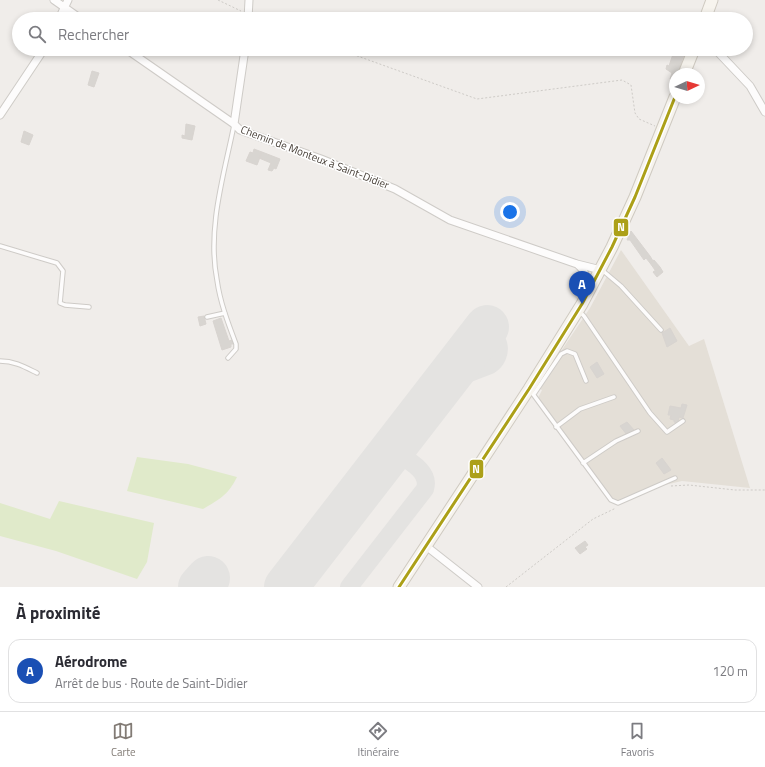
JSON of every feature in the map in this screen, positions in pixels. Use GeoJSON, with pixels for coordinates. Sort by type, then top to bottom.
{"type":"FeatureCollection","features":[{"type":"Feature","properties":{"kind":"main road"},"geometry":{"type":"LineString","coordinates":[[708,12],[712,0]]}},
{"type":"Feature","properties":{"kind":"main road"},"geometry":{"type":"LineString","coordinates":[[686,68],[691,56]]}},
{"type":"Feature","properties":{"kind":"main road"},"geometry":{"type":"LineString","coordinates":[[399,587],[531,392],[578,311],[599,272],[635,197],[672,104]]}},
{"type":"Feature","properties":{"kind":"street"},"geometry":{"type":"LineString","coordinates":[[54,0],[70,12]]}},
{"type":"Feature","properties":{"kind":"street"},"geometry":{"type":"LineString","coordinates":[[62,12],[68,0]]}},
{"type":"Feature","properties":{"kind":"street"},"geometry":{"type":"LineString","coordinates":[[248,12],[249,0]]}},
{"type":"Feature","properties":{"kind":"street"},"geometry":{"type":"LineString","coordinates":[[0,115],[39,56]]}},
{"type":"Feature","properties":{"kind":"street"},"geometry":{"type":"LineString","coordinates":[[136,56],[234,124]]}},
{"type":"Feature","properties":{"kind":"street","name":"Chemin de Monteux à Saint-Didier"},"geometry":{"type":"LineString","coordinates":[[244,56],[234,124],[240,130],[321,159],[395,189],[450,220],[599,272]]}},
{"type":"Feature","properties":{"kind":"street"},"geometry":{"type":"LineString","coordinates":[[722,56],[750,86],[765,112]]}},
{"type":"Feature","properties":{"kind":"street"},"geometry":{"type":"LineString","coordinates":[[579,266],[586,276],[588,292]]}},
{"type":"Feature","properties":{"kind":"street"},"geometry":{"type":"LineString","coordinates":[[426,546],[478,587]]}},
{"type":"Feature","properties":{"kind":"lane"},"geometry":{"type":"LineString","coordinates":[[228,358],[236,349],[216,279],[214,236],[220,191],[234,124]]}},
{"type":"Feature","properties":{"kind":"lane"},"geometry":{"type":"LineString","coordinates":[[0,246],[57,263],[63,271],[60,303],[65,305],[89,307]]}},
{"type":"Feature","properties":{"kind":"lane"},"geometry":{"type":"LineString","coordinates":[[599,272],[621,286],[661,330]]}},
{"type":"Feature","properties":{"kind":"lane"},"geometry":{"type":"LineString","coordinates":[[578,311],[584,316],[650,413],[667,432],[683,421]]}},
{"type":"Feature","properties":{"kind":"lane"},"geometry":{"type":"LineString","coordinates":[[208,317],[225,313]]}},
{"type":"Feature","properties":{"kind":"lane"},"geometry":{"type":"LineString","coordinates":[[586,381],[575,354],[567,351],[561,354],[531,392],[538,404],[611,500],[618,503],[675,478]]}},
{"type":"Feature","properties":{"kind":"lane"},"geometry":{"type":"LineString","coordinates":[[0,361],[9,361],[20,364],[37,373]]}},
{"type":"Feature","properties":{"kind":"lane"},"geometry":{"type":"LineString","coordinates":[[556,427],[580,409],[614,398]]}},
{"type":"Feature","properties":{"kind":"lane"},"geometry":{"type":"LineString","coordinates":[[583,463],[616,441],[638,431]]}},
{"type":"Feature","properties":{"kind":"path"},"geometry":{"type":"LineString","coordinates":[[218,0],[243,12]]}},
{"type":"Feature","properties":{"kind":"path"},"geometry":{"type":"LineString","coordinates":[[357,56],[477,99],[622,80],[631,85],[634,113],[639,120],[653,124],[662,131]]}},
{"type":"Feature","properties":{"kind":"path"},"geometry":{"type":"LineString","coordinates":[[665,488],[684,484],[735,490],[765,490]]}},
{"type":"Feature","properties":{"kind":"path"},"geometry":{"type":"LineString","coordinates":[[506,587],[594,519],[619,507]]}},
{"type":"Feature","properties":{"kind":"shaded area"},"geometry":{"type":"Polygon","coordinates":[[[621,250],[689,346],[704,339],[750,488],[682,481],[647,489],[618,501],[611,498],[540,402],[538,398],[542,390],[537,387],[590,308],[621,250]]]}},
{"type":"Feature","properties":{"kind":"green space"},"geometry":{"type":"Polygon","coordinates":[[[137,457],[188,464],[237,477],[223,496],[203,509],[127,491],[137,457]]]}},
{"type":"Feature","properties":{"kind":"green space"},"geometry":{"type":"Polygon","coordinates":[[[59,501],[154,523],[147,562],[137,579],[56,551],[0,536],[0,503],[50,519],[59,501]]]}},
{"type":"Feature","properties":{"kind":"building"},"geometry":{"type":"Polygon","coordinates":[[[672,56],[684,56],[682,60],[672,56]]]}},
{"type":"Feature","properties":{"kind":"building"},"geometry":{"type":"Polygon","coordinates":[[[672,57],[682,60],[680,68],[669,68],[669,71],[666,69],[667,65],[669,66],[672,57]]]}},
{"type":"Feature","properties":{"kind":"building"},"geometry":{"type":"Polygon","coordinates":[[[92,71],[99,73],[94,87],[88,85],[92,71]]]}},
{"type":"Feature","properties":{"kind":"building"},"geometry":{"type":"Polygon","coordinates":[[[186,124],[195,126],[192,140],[182,138],[182,135],[185,136],[186,124]]]}},
{"type":"Feature","properties":{"kind":"building"},"geometry":{"type":"Polygon","coordinates":[[[24,131],[33,135],[29,145],[21,142],[24,131]]]}},
{"type":"Feature","properties":{"kind":"building"},"geometry":{"type":"Polygon","coordinates":[[[254,149],[262,152],[257,165],[246,161],[250,152],[253,153],[254,149]]]}},
{"type":"Feature","properties":{"kind":"building"},"geometry":{"type":"Polygon","coordinates":[[[262,152],[280,159],[276,169],[274,168],[272,171],[268,170],[271,163],[259,158],[262,152]]]}},
{"type":"Feature","properties":{"kind":"building"},"geometry":{"type":"Polygon","coordinates":[[[631,231],[653,261],[650,263],[646,258],[644,260],[630,240],[627,240],[631,231]]]}},
{"type":"Feature","properties":{"kind":"building"},"geometry":{"type":"Polygon","coordinates":[[[654,260],[660,267],[655,270],[650,263],[654,260]]]}},
{"type":"Feature","properties":{"kind":"building"},"geometry":{"type":"Polygon","coordinates":[[[660,267],[663,272],[657,277],[653,272],[660,267]]]}},
{"type":"Feature","properties":{"kind":"building"},"geometry":{"type":"Polygon","coordinates":[[[204,316],[206,324],[200,326],[198,317],[204,316]]]}},
{"type":"Feature","properties":{"kind":"building"},"geometry":{"type":"Polygon","coordinates":[[[221,318],[229,341],[232,340],[233,344],[231,344],[231,347],[222,350],[213,321],[221,318]]]}},
{"type":"Feature","properties":{"kind":"building"},"geometry":{"type":"Polygon","coordinates":[[[670,328],[677,341],[667,347],[662,333],[670,328]]]}},
{"type":"Feature","properties":{"kind":"building"},"geometry":{"type":"Polygon","coordinates":[[[597,362],[604,374],[597,378],[590,367],[597,362]]]}},
{"type":"Feature","properties":{"kind":"building"},"geometry":{"type":"Polygon","coordinates":[[[682,404],[687,405],[683,418],[679,417],[678,423],[674,422],[674,420],[670,419],[671,415],[668,415],[670,406],[681,408],[682,404]]]}},
{"type":"Feature","properties":{"kind":"building"},"geometry":{"type":"Polygon","coordinates":[[[627,422],[634,430],[627,435],[620,426],[627,422]]]}},
{"type":"Feature","properties":{"kind":"building"},"geometry":{"type":"Polygon","coordinates":[[[662,458],[671,470],[664,474],[656,463],[662,458]]]}},
{"type":"Feature","properties":{"kind":"building"},"geometry":{"type":"Polygon","coordinates":[[[585,541],[588,545],[585,547],[587,549],[580,554],[575,548],[585,541]]]}},
{"type":"Feature","properties":{"kind":"taxiway"},"geometry":{"type":"LineString","coordinates":[[443,383],[490,365],[494,361],[499,351],[499,346],[494,337],[490,334],[484,333]]}},
{"type":"Feature","properties":{"kind":"taxiway"},"geometry":{"type":"LineString","coordinates":[[349,587],[425,489],[426,482],[421,471],[410,461],[392,450]]}},
{"type":"Feature","properties":{"kind":"runway"},"geometry":{"type":"LineString","coordinates":[[286,587],[487,327]]}},
{"type":"Feature","properties":{"kind":"runway"},"geometry":{"type":"LineString","coordinates":[[200,587],[208,578]]}},
{"type":"Feature","properties":{"kind":"transit line","name":"N"},"geometry":{"type":"LineString","coordinates":[[399,587],[529,389],[582,304],[612,247],[635,197],[672,104]]}},
{"type":"Feature","properties":{"kind":"place","name":"Aérodrome"},"geometry":{"type":"Point","coordinates":[582,304]}}]}
